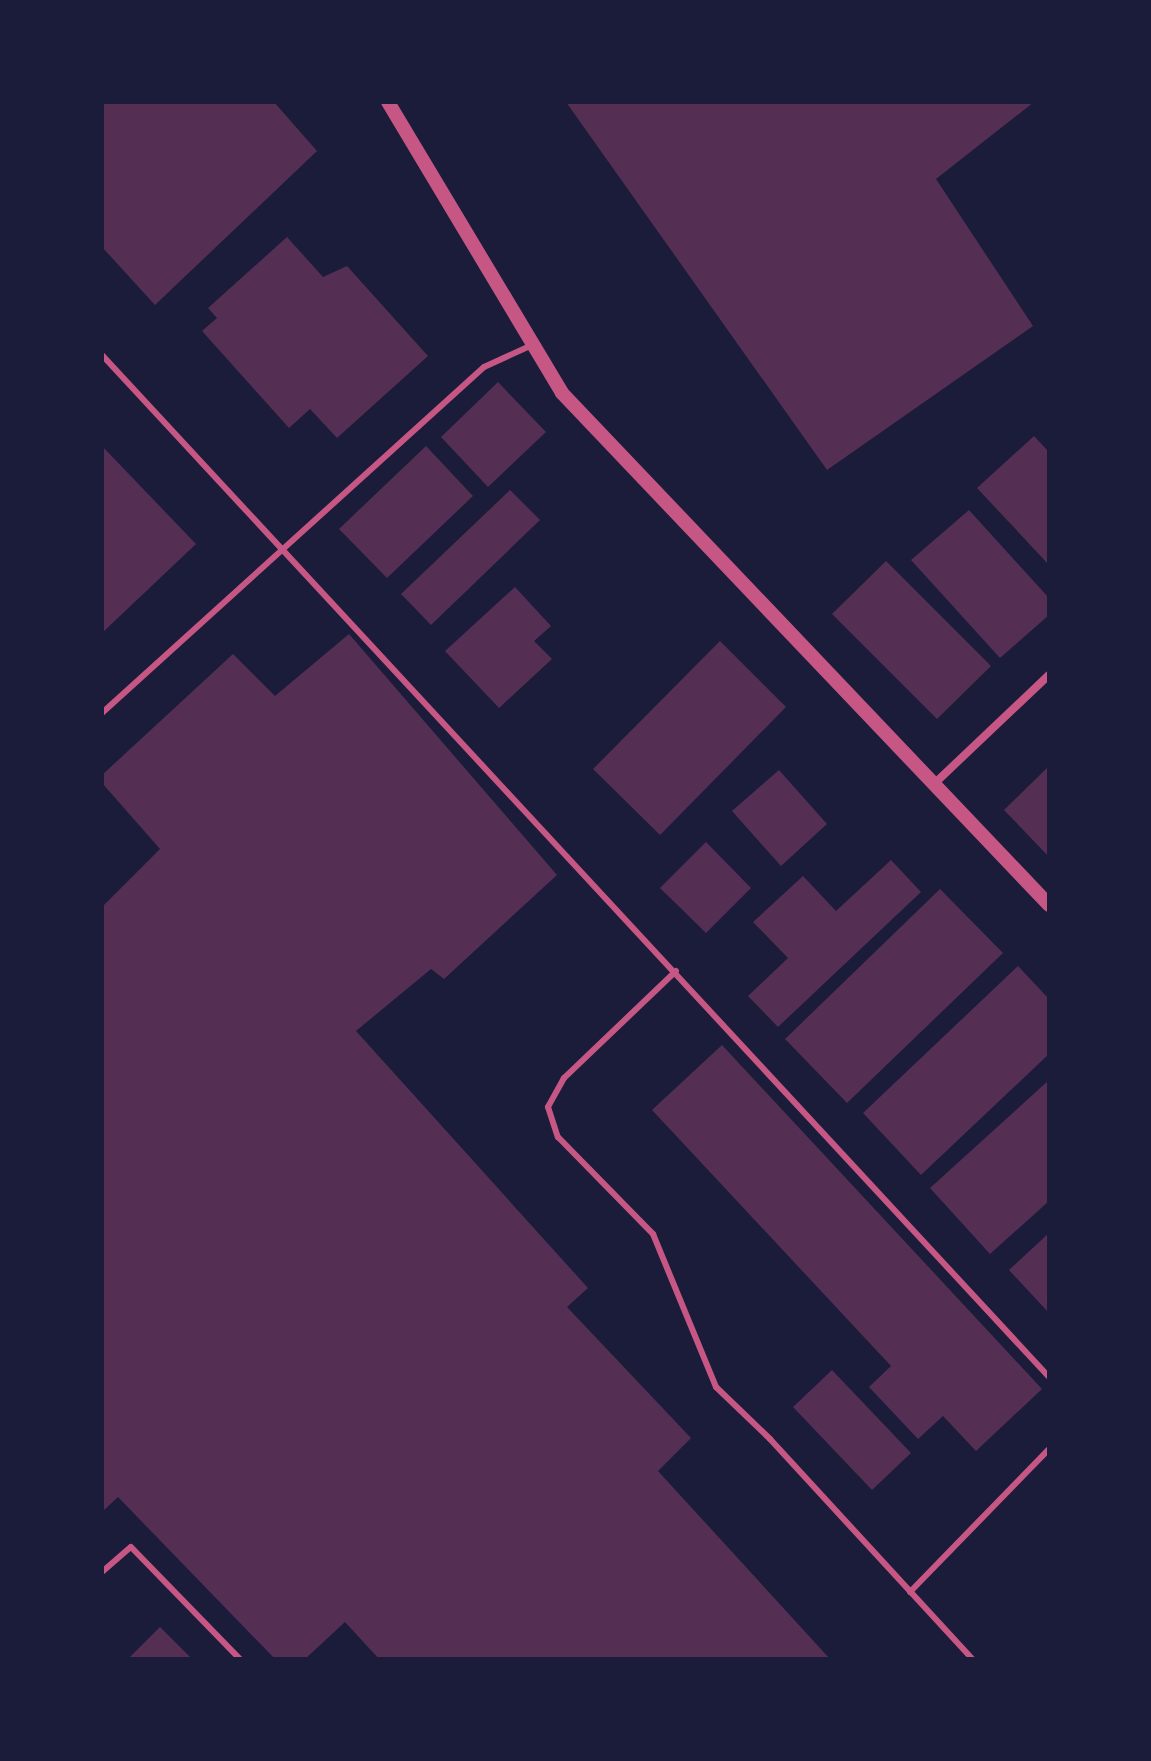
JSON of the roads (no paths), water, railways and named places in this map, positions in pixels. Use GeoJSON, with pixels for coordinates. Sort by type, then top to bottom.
{"type":"FeatureCollection","features":[{"type":"Feature","properties":{"kind":"street"},"geometry":{"type":"LineString","coordinates":[[388,102],[562,393],[1049,905]]}},
{"type":"Feature","properties":{"kind":"street"},"geometry":{"type":"LineString","coordinates":[[934,784],[1049,675]]}},
{"type":"Feature","properties":{"kind":"lane"},"geometry":{"type":"LineString","coordinates":[[102,713],[283,545],[484,367],[533,345]]}},
{"type":"Feature","properties":{"kind":"lane"},"geometry":{"type":"LineString","coordinates":[[102,355],[283,545],[1049,1377]]}},
{"type":"Feature","properties":{"kind":"lane"},"geometry":{"type":"LineString","coordinates":[[676,971],[564,1078],[548,1107],[558,1137],[653,1234],[716,1387],[972,1659]]}},
{"type":"Feature","properties":{"kind":"lane"},"geometry":{"type":"LineString","coordinates":[[910,1592],[1049,1449]]}},
{"type":"Feature","properties":{"kind":"lane"},"geometry":{"type":"LineString","coordinates":[[102,1572],[131,1547],[240,1659]]}}]}
